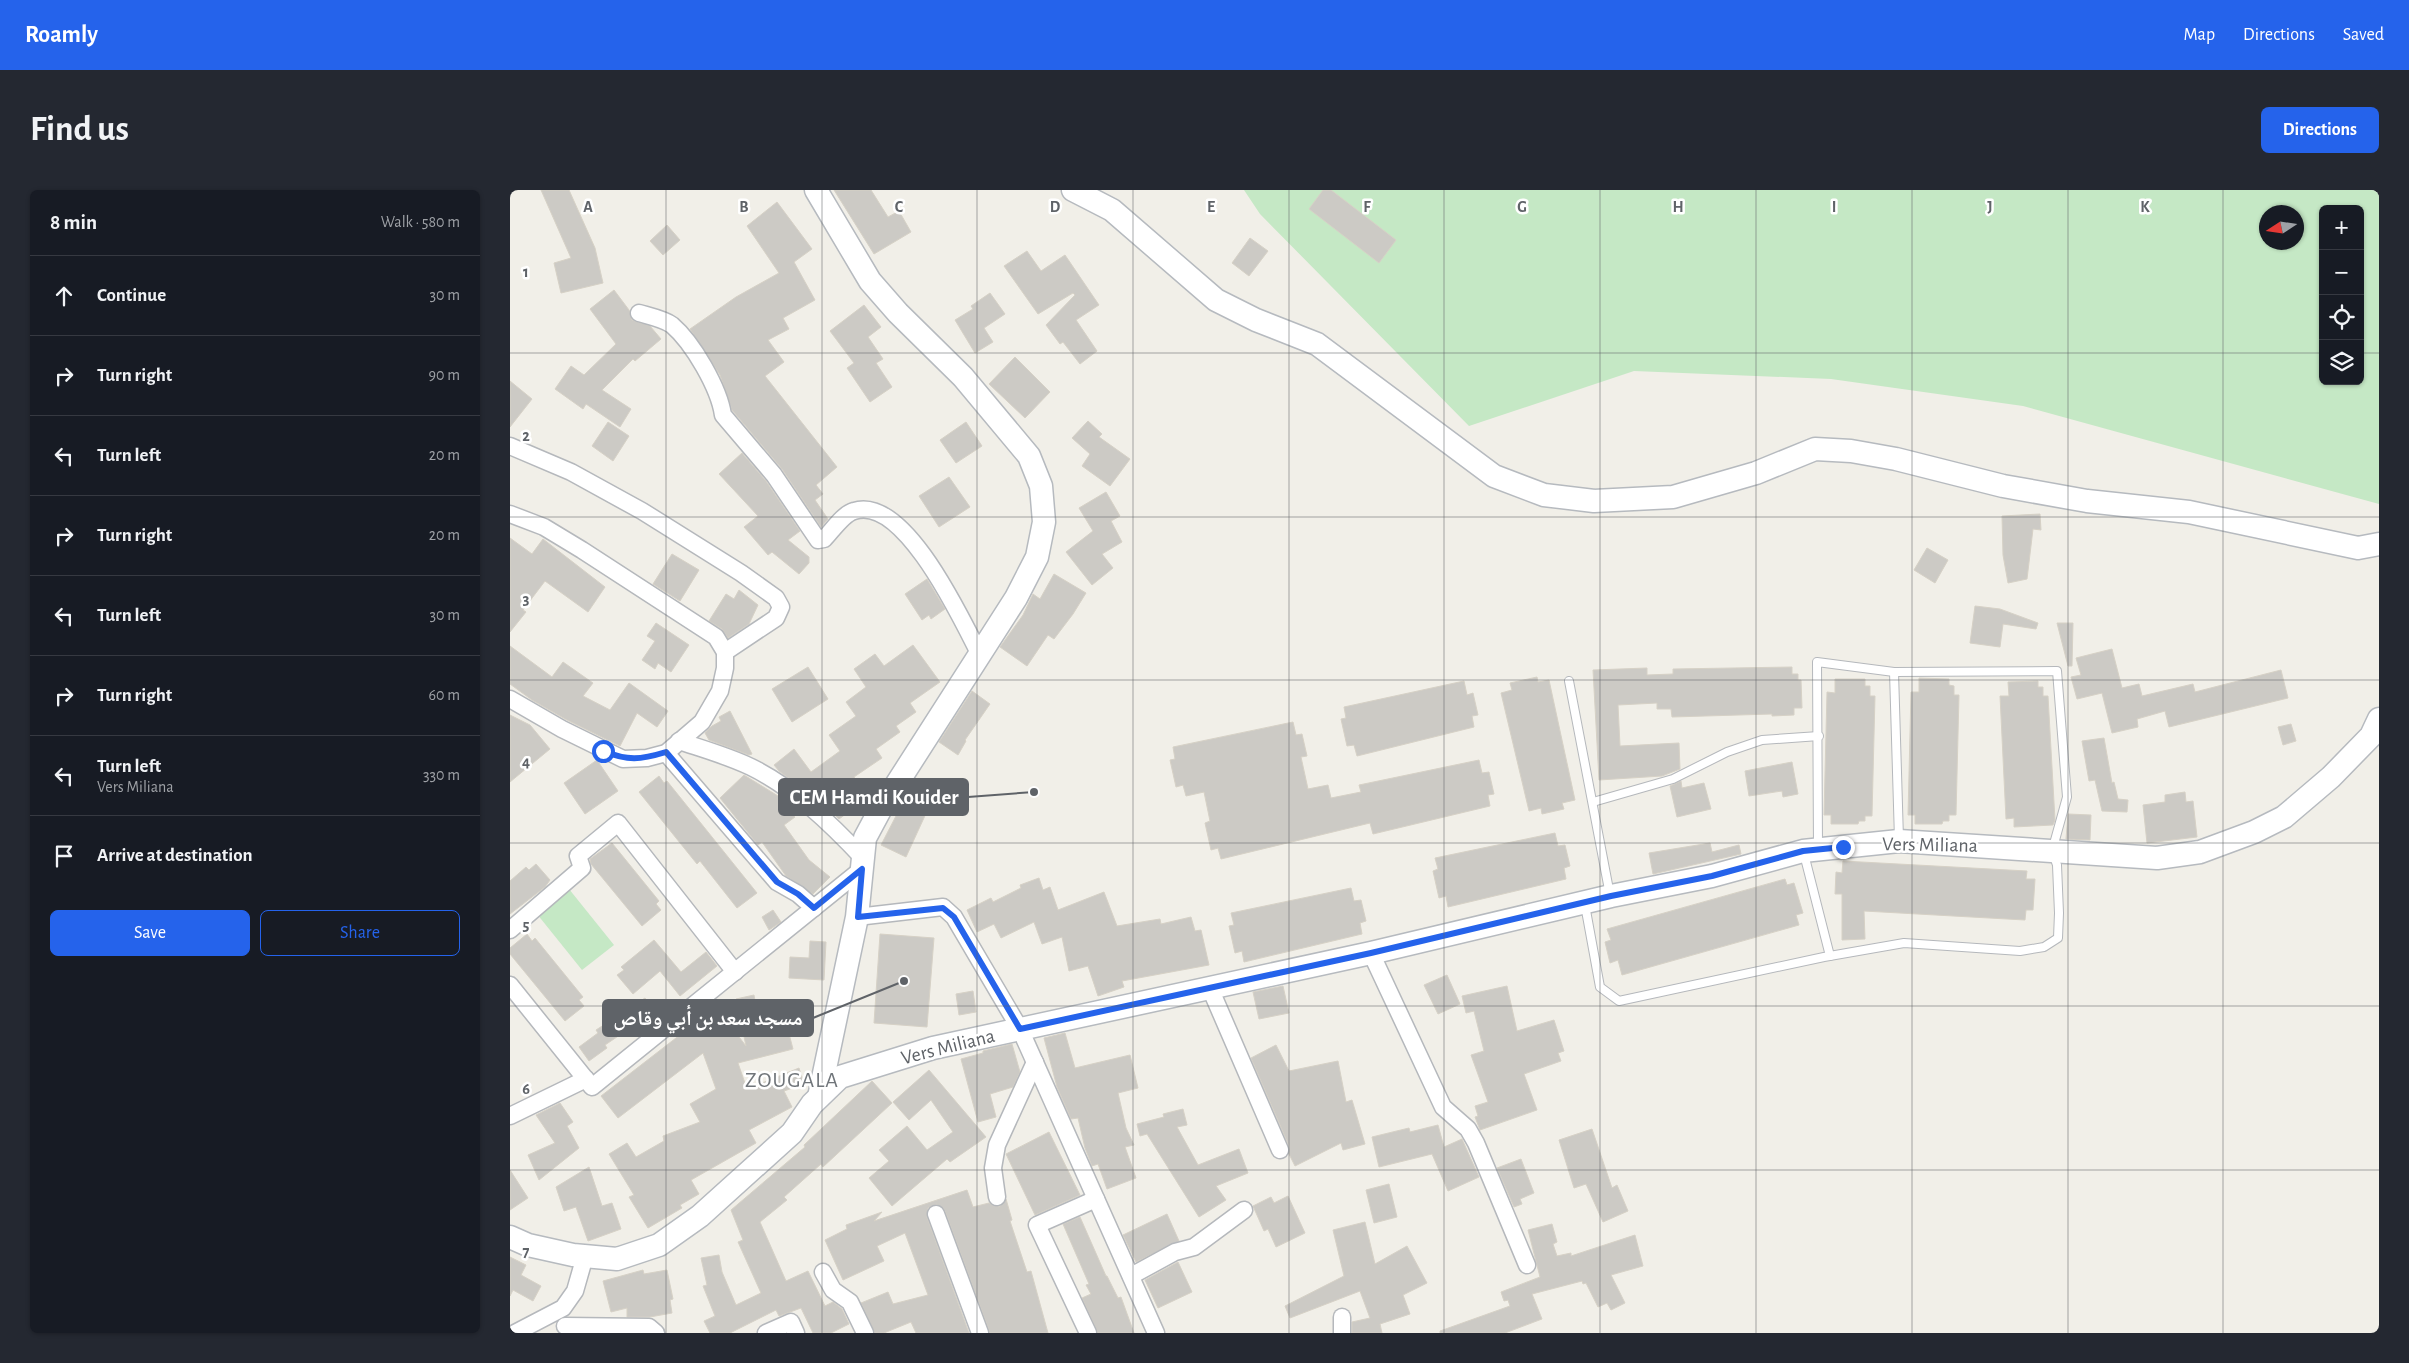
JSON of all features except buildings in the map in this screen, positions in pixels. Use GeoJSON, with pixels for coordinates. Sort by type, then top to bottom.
{"type":"FeatureCollection","features":[{"type":"Feature","properties":{"kind":"street"},"geometry":{"type":"LineString","coordinates":[[816,190],[870,281],[898,313],[963,376],[1029,456],[1042,486],[1044,522],[1037,557],[1016,598],[880,810],[865,838],[858,917],[819,1098]]}},
{"type":"Feature","properties":{"kind":"street"},"geometry":{"type":"LineString","coordinates":[[1073,190],[1112,210],[1216,300],[1256,320],[1317,344],[1494,476],[1544,495],[1594,501],[1673,497],[1756,473],[1816,449],[1824,449],[1851,451],[1896,459],[2003,486],[2077,499],[2189,512],[2358,548],[2379,544]]}},
{"type":"Feature","properties":{"kind":"street"},"geometry":{"type":"LineString","coordinates":[[639,312],[671,325],[688,345],[704,366],[721,402],[723,415],[774,476],[818,540],[824,539],[852,511],[860,509],[878,512],[898,524],[944,585],[980,655]]}},
{"type":"Feature","properties":{"kind":"street"},"geometry":{"type":"LineString","coordinates":[[510,446],[571,472],[642,511],[741,573],[776,598],[782,608],[776,618],[726,652]]}},
{"type":"Feature","properties":{"kind":"street"},"geometry":{"type":"LineString","coordinates":[[510,514],[544,527],[582,550],[716,637],[726,652],[720,691],[702,722],[666,752],[646,758],[623,759],[595,747],[510,699]]}},
{"type":"Feature","properties":{"kind":"street","name":"Vers Miliana"},"geometry":{"type":"LineString","coordinates":[[510,1236],[528,1245],[584,1256],[617,1259],[659,1245],[700,1216],[785,1140],[819,1098],[840,1077],[932,1048],[1371,953],[1611,896],[1712,876],[1811,850],[1899,841],[2157,858],[2200,852],[2254,832],[2284,817],[2331,777],[2371,736],[2379,719]]}},
{"type":"Feature","properties":{"kind":"street"},"geometry":{"type":"LineString","coordinates":[[679,741],[752,768],[784,788],[835,829],[863,864]]}},
{"type":"Feature","properties":{"kind":"street"},"geometry":{"type":"LineString","coordinates":[[666,752],[777,882],[798,894],[814,908]]}},
{"type":"Feature","properties":{"kind":"street"},"geometry":{"type":"LineString","coordinates":[[510,930],[582,868],[578,856],[618,823],[735,972]]}},
{"type":"Feature","properties":{"kind":"street"},"geometry":{"type":"LineString","coordinates":[[510,985],[592,1088],[814,908],[863,864]]}},
{"type":"Feature","properties":{"kind":"street"},"geometry":{"type":"LineString","coordinates":[[858,917],[943,908],[954,917],[1020,1029],[1156,1333]]}},
{"type":"Feature","properties":{"kind":"street"},"geometry":{"type":"LineString","coordinates":[[1371,953],[1443,1107],[1468,1129],[1476,1143],[1527,1265]]}},
{"type":"Feature","properties":{"kind":"street"},"geometry":{"type":"LineString","coordinates":[[1210,988],[1280,1150]]}},
{"type":"Feature","properties":{"kind":"street"},"geometry":{"type":"LineString","coordinates":[[997,1197],[993,1168],[997,1145],[1035,1062]]}},
{"type":"Feature","properties":{"kind":"street"},"geometry":{"type":"LineString","coordinates":[[510,1116],[586,1079]]}},
{"type":"Feature","properties":{"kind":"street"},"geometry":{"type":"LineString","coordinates":[[1088,1333],[1037,1225],[1096,1199]]}},
{"type":"Feature","properties":{"kind":"street"},"geometry":{"type":"LineString","coordinates":[[1131,1276],[1176,1252],[1194,1247],[1244,1210]]}},
{"type":"Feature","properties":{"kind":"street"},"geometry":{"type":"LineString","coordinates":[[936,1214],[980,1333]]}},
{"type":"Feature","properties":{"kind":"street"},"geometry":{"type":"LineString","coordinates":[[514,1333],[563,1308],[576,1291],[584,1256]]}},
{"type":"Feature","properties":{"kind":"street"},"geometry":{"type":"LineString","coordinates":[[823,1272],[833,1290],[850,1302],[865,1333]]}},
{"type":"Feature","properties":{"kind":"street"},"geometry":{"type":"LineString","coordinates":[[563,1308],[566,1329],[649,1327],[656,1333]]}},
{"type":"Feature","properties":{"kind":"street"},"geometry":{"type":"LineString","coordinates":[[766,1333],[791,1322],[796,1333]]}},
{"type":"Feature","properties":{"kind":"lane"},"geometry":{"type":"LineString","coordinates":[[1585,903],[1600,987],[1619,1001],[1830,956],[1904,943],[2020,951],[2044,947],[2058,938],[2057,865],[2052,851],[2067,797],[2056,671],[1894,672],[1817,662],[1819,736],[1811,850],[1830,956]]}},
{"type":"Feature","properties":{"kind":"lane"},"geometry":{"type":"LineString","coordinates":[[1894,672],[1899,841]]}},
{"type":"Feature","properties":{"kind":"lane"},"geometry":{"type":"LineString","coordinates":[[1570,681],[1611,896]]}},
{"type":"Feature","properties":{"kind":"lane"},"geometry":{"type":"LineString","coordinates":[[1593,802],[1673,779],[1727,752],[1762,740],[1819,736]]}},
{"type":"Feature","properties":{"kind":"green space"},"geometry":{"type":"Polygon","coordinates":[[[1244,190],[2379,190],[2379,504],[2023,406],[1831,379],[1634,371],[1469,426],[1260,214],[1244,190]]]}},
{"type":"Feature","properties":{"kind":"green space"},"geometry":{"type":"Polygon","coordinates":[[[569,889],[614,945],[582,970],[537,914],[569,889]]]}},
{"type":"Feature","properties":{"kind":"place","name":"CEM Hamdi Kouider"},"geometry":{"type":"Point","coordinates":[1034,792]}},
{"type":"Feature","properties":{"kind":"place","name":"مسجد سعد بن أبي وقاص"},"geometry":{"type":"Point","coordinates":[904,981]}},
{"type":"Feature","properties":{"kind":"district","name":"ZOUGALA"},"geometry":{"type":"Point","coordinates":[792,1080]}},
{"type":"Feature","properties":{"kind":"route"},"geometry":{"type":"LineString","coordinates":[[603,751],[623,759],[646,758],[666,752],[777,882],[798,894],[814,908],[862,869],[858,917],[943,908],[954,917],[1020,1029],[1371,953],[1611,896],[1712,876],[1803,851],[1843,847]]}}]}
